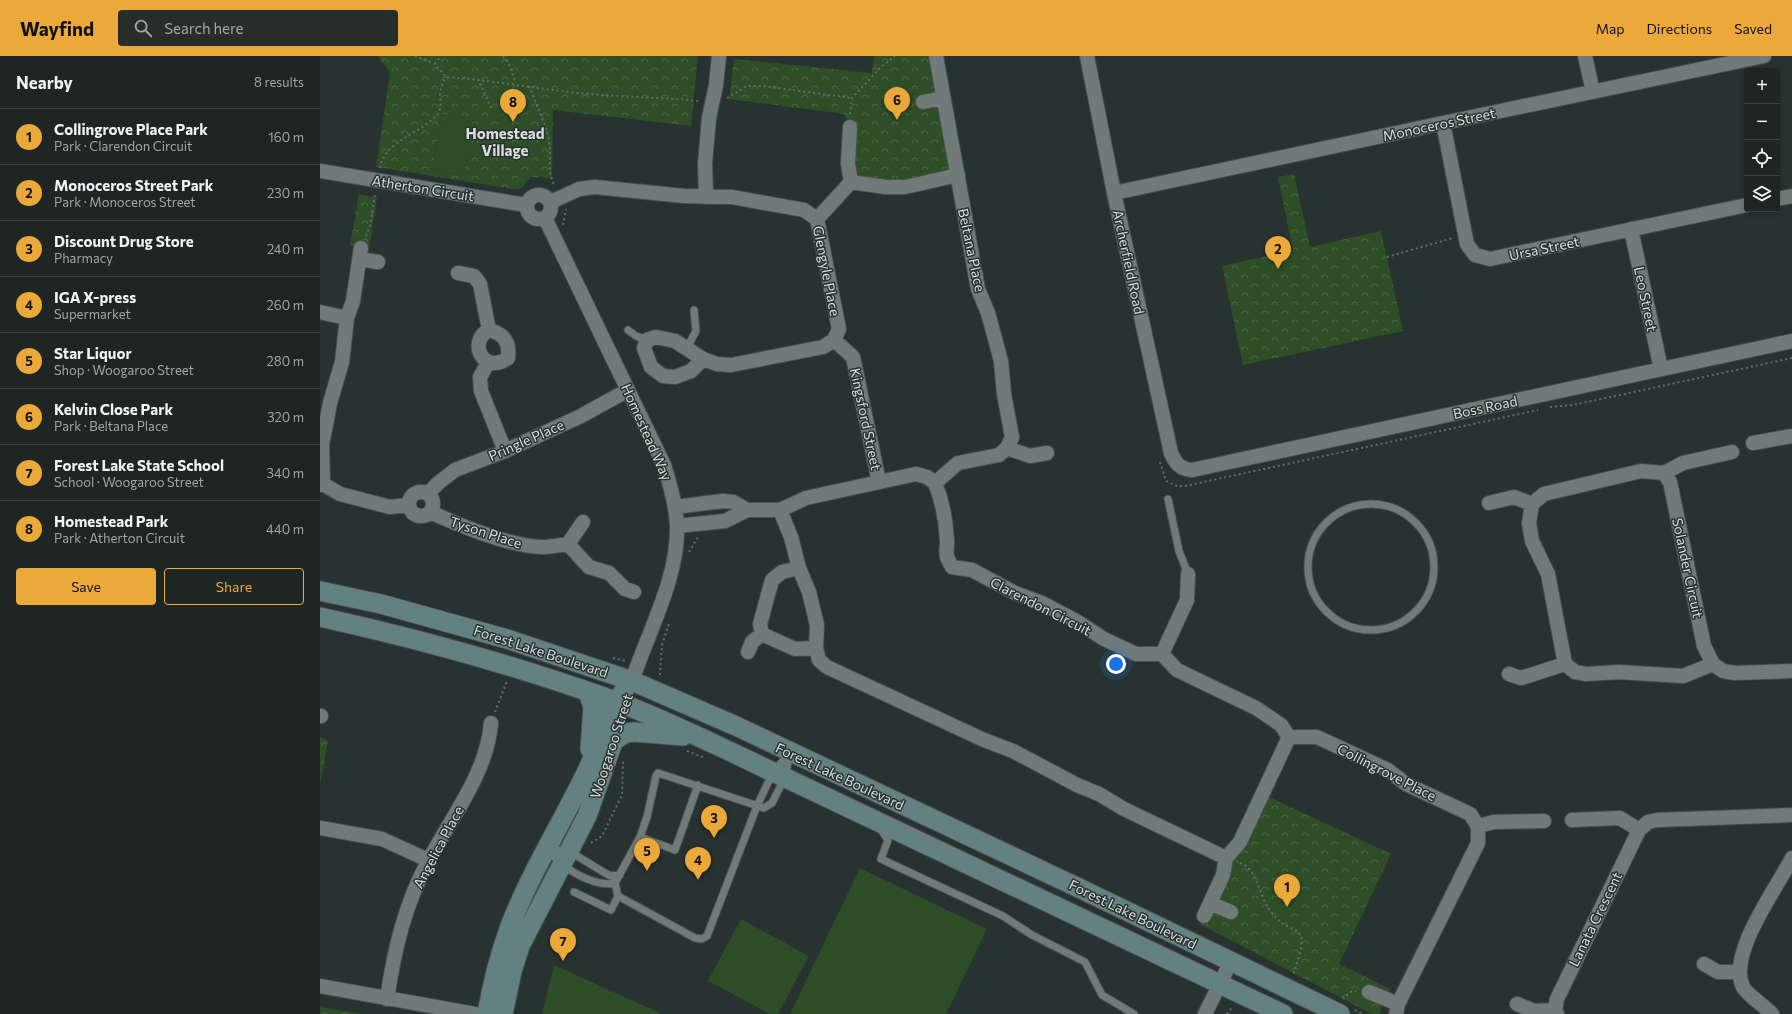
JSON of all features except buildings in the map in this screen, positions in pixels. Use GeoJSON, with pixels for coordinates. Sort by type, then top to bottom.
{"type":"FeatureCollection","features":[{"type":"Feature","properties":{"kind":"main road","name":"Forest Lake Boulevard"},"geometry":{"type":"LineString","coordinates":[[320,591],[381,604],[508,639],[632,681],[736,726],[1231,961],[1340,1008]]}},
{"type":"Feature","properties":{"kind":"main road","name":"Forest Lake Boulevard"},"geometry":{"type":"LineString","coordinates":[[320,617],[436,644],[588,692],[621,704],[704,739],[1283,1014]]}},
{"type":"Feature","properties":{"kind":"main road","name":"Woogaroo Street"},"geometry":{"type":"LineString","coordinates":[[487,1014],[494,978],[510,927],[547,849],[632,681]]}},
{"type":"Feature","properties":{"kind":"main road"},"geometry":{"type":"LineString","coordinates":[[588,692],[593,712],[589,768]]}},
{"type":"Feature","properties":{"kind":"main road","name":"Woogaroo Street"},"geometry":{"type":"LineString","coordinates":[[503,1014],[512,971],[520,946],[566,858],[596,794],[613,741],[621,704]]}},
{"type":"Feature","properties":{"kind":"main road"},"geometry":{"type":"LineString","coordinates":[[613,741],[626,733],[634,732],[661,733],[704,739]]}},
{"type":"Feature","properties":{"kind":"street"},"geometry":{"type":"LineString","coordinates":[[706,197],[705,163],[709,118],[720,56]]}},
{"type":"Feature","properties":{"kind":"street","name":"Beltana Place"},"geometry":{"type":"LineString","coordinates":[[936,56],[978,289],[988,313],[1001,361],[1004,394],[1012,436],[1007,448]]}},
{"type":"Feature","properties":{"kind":"street","name":"Archerfield Road"},"geometry":{"type":"LineString","coordinates":[[1087,56],[1114,194],[1172,453],[1179,466]]}},
{"type":"Feature","properties":{"kind":"street"},"geometry":{"type":"LineString","coordinates":[[1585,56],[1593,92]]}},
{"type":"Feature","properties":{"kind":"street","name":"Monoceros Street"},"geometry":{"type":"LineString","coordinates":[[1114,194],[1443,122],[1764,56]]}},
{"type":"Feature","properties":{"kind":"street"},"geometry":{"type":"LineString","coordinates":[[922,102],[943,98]]}},
{"type":"Feature","properties":{"kind":"street","name":"Ursa Street"},"geometry":{"type":"LineString","coordinates":[[1443,122],[1467,244],[1475,255],[1490,259],[1744,206]]}},
{"type":"Feature","properties":{"kind":"street"},"geometry":{"type":"LineString","coordinates":[[850,127],[848,164],[851,182]]}},
{"type":"Feature","properties":{"kind":"street","name":"Atherton Circuit"},"geometry":{"type":"LineString","coordinates":[[320,171],[526,205]]}},
{"type":"Feature","properties":{"kind":"street"},"geometry":{"type":"LineString","coordinates":[[851,182],[886,187],[905,187],[958,176]]}},
{"type":"Feature","properties":{"kind":"street"},"geometry":{"type":"LineString","coordinates":[[817,219],[851,182]]}},
{"type":"Feature","properties":{"kind":"street","name":"Glengyle Place"},"geometry":{"type":"LineString","coordinates":[[550,202],[579,189],[595,187],[684,196],[732,197],[804,210],[817,219],[839,329],[834,340]]}},
{"type":"Feature","properties":{"kind":"street"},"geometry":{"type":"LineString","coordinates":[[538,194],[546,196],[550,202],[551,211],[545,218],[537,219],[529,215],[526,205],[531,197],[538,194]]}},
{"type":"Feature","properties":{"kind":"street"},"geometry":{"type":"LineString","coordinates":[[1780,198],[1792,196]]}},
{"type":"Feature","properties":{"kind":"street","name":"Homestead Way"},"geometry":{"type":"LineString","coordinates":[[545,218],[664,465],[675,506],[677,526],[676,548],[669,580],[632,681]]}},
{"type":"Feature","properties":{"kind":"street","name":"Leo Street"},"geometry":{"type":"LineString","coordinates":[[1631,229],[1661,369]]}},
{"type":"Feature","properties":{"kind":"street"},"geometry":{"type":"LineString","coordinates":[[378,262],[360,253],[353,301],[347,318],[342,362],[330,403],[322,445],[322,484],[340,494],[390,507],[408,505]]}},
{"type":"Feature","properties":{"kind":"street"},"geometry":{"type":"LineString","coordinates":[[458,273],[474,276],[480,284],[489,330]]}},
{"type":"Feature","properties":{"kind":"street"},"geometry":{"type":"LineString","coordinates":[[320,312],[347,318]]}},
{"type":"Feature","properties":{"kind":"street"},"geometry":{"type":"LineString","coordinates":[[489,330],[498,332],[504,337],[509,349],[508,358],[501,363],[494,365],[488,362],[478,350],[478,341],[483,333],[489,330]]}},
{"type":"Feature","properties":{"kind":"street"},"geometry":{"type":"LineString","coordinates":[[703,359],[691,371],[675,377],[663,376],[651,367],[644,348],[647,340],[656,337],[662,338],[675,341],[703,359],[717,364],[731,365],[823,347],[834,340]]}},
{"type":"Feature","properties":{"kind":"street","name":"Kingsford Street"},"geometry":{"type":"LineString","coordinates":[[834,340],[853,357],[879,482]]}},
{"type":"Feature","properties":{"kind":"street","name":"Boss Road"},"geometry":{"type":"LineString","coordinates":[[1179,466],[1184,470],[1192,470],[1792,341]]}},
{"type":"Feature","properties":{"kind":"street"},"geometry":{"type":"LineString","coordinates":[[488,362],[480,377],[481,391],[505,451]]}},
{"type":"Feature","properties":{"kind":"street","name":"Pringle Place"},"geometry":{"type":"LineString","coordinates":[[428,494],[437,484],[455,470],[505,451],[581,416],[628,390]]}},
{"type":"Feature","properties":{"kind":"street"},"geometry":{"type":"LineString","coordinates":[[1753,443],[1792,436]]}},
{"type":"Feature","properties":{"kind":"street"},"geometry":{"type":"LineString","coordinates":[[677,526],[725,521],[747,510],[780,510],[806,498],[916,474],[927,477],[935,483],[958,463],[999,455],[1007,448],[1030,456],[1047,453]]}},
{"type":"Feature","properties":{"kind":"street"},"geometry":{"type":"LineString","coordinates":[[1732,452],[1682,463],[1664,473],[1642,471],[1544,494],[1532,504],[1529,523],[1532,541],[1548,574],[1565,664],[1575,672],[1586,674],[1619,672],[1682,676],[1713,664],[1723,671],[1735,673],[1792,671]]}},
{"type":"Feature","properties":{"kind":"street","name":"Solander Circuit"},"geometry":{"type":"LineString","coordinates":[[1664,473],[1670,482],[1704,646],[1713,664]]}},
{"type":"Feature","properties":{"kind":"street","name":"Clarendon Circuit"},"geometry":{"type":"LineString","coordinates":[[935,483],[940,495],[947,541],[945,555],[952,567],[972,570],[1015,593],[1042,603],[1078,622],[1104,639],[1136,654],[1162,654]]}},
{"type":"Feature","properties":{"kind":"street"},"geometry":{"type":"LineString","coordinates":[[424,492],[428,494],[433,501],[430,512],[423,516],[414,515],[409,509],[408,505],[409,500],[415,493],[424,492]]}},
{"type":"Feature","properties":{"kind":"street"},"geometry":{"type":"LineString","coordinates":[[1489,503],[1514,497],[1532,504]]}},
{"type":"Feature","properties":{"kind":"street"},"geometry":{"type":"LineString","coordinates":[[675,506],[733,502],[747,510]]}},
{"type":"Feature","properties":{"kind":"street"},"geometry":{"type":"LineString","coordinates":[[780,510],[791,538],[799,568],[809,592],[817,625],[816,648],[819,660],[827,667],[984,740],[1013,751],[1076,785],[1099,794],[1124,809],[1226,858]]}},
{"type":"Feature","properties":{"kind":"street","name":"Tyson Place"},"geometry":{"type":"LineString","coordinates":[[430,512],[458,525],[520,544],[543,547],[568,544]]}},
{"type":"Feature","properties":{"kind":"street"},"geometry":{"type":"LineString","coordinates":[[583,522],[568,544],[590,567],[609,573],[625,589],[634,592]]}},
{"type":"Feature","properties":{"kind":"street"},"geometry":{"type":"LineString","coordinates":[[762,634],[760,624],[772,580],[782,572],[799,568]]}},
{"type":"Feature","properties":{"kind":"street"},"geometry":{"type":"LineString","coordinates":[[1188,574],[1187,600],[1162,654],[1177,670],[1256,708],[1281,724],[1289,737],[1240,842],[1226,858],[1223,875],[1204,916]]}},
{"type":"Feature","properties":{"kind":"street"},"geometry":{"type":"LineString","coordinates":[[762,634],[795,649],[816,648]]}},
{"type":"Feature","properties":{"kind":"street"},"geometry":{"type":"LineString","coordinates":[[748,652],[752,642],[762,634]]}},
{"type":"Feature","properties":{"kind":"street"},"geometry":{"type":"LineString","coordinates":[[1508,674],[1522,678],[1565,664]]}},
{"type":"Feature","properties":{"kind":"street","name":"Angelica Place"},"geometry":{"type":"LineString","coordinates":[[387,999],[402,922],[428,860],[472,784],[487,750],[491,723]]}},
{"type":"Feature","properties":{"kind":"street","name":"Collingrove Place"},"geometry":{"type":"LineString","coordinates":[[1289,737],[1317,737],[1388,770],[1406,784],[1470,814],[1478,826]]}},
{"type":"Feature","properties":{"kind":"street"},"geometry":{"type":"LineString","coordinates":[[1572,820],[1620,818],[1639,830],[1648,822],[1657,820],[1792,815]]}},
{"type":"Feature","properties":{"kind":"street"},"geometry":{"type":"LineString","coordinates":[[1369,992],[1397,1009],[1478,843],[1478,826],[1494,822],[1544,821]]}},
{"type":"Feature","properties":{"kind":"street"},"geometry":{"type":"LineString","coordinates":[[320,828],[382,839],[428,860]]}},
{"type":"Feature","properties":{"kind":"street","name":"Lanata Crescent"},"geometry":{"type":"LineString","coordinates":[[1517,1004],[1534,1011],[1556,1012],[1557,999],[1639,830]]}},
{"type":"Feature","properties":{"kind":"street"},"geometry":{"type":"LineString","coordinates":[[1772,1014],[1743,988],[1739,972],[1743,952],[1755,923],[1792,858]]}},
{"type":"Feature","properties":{"kind":"street"},"geometry":{"type":"LineString","coordinates":[[1210,903],[1231,912]]}},
{"type":"Feature","properties":{"kind":"street"},"geometry":{"type":"LineString","coordinates":[[1205,1014],[1231,961]]}},
{"type":"Feature","properties":{"kind":"street"},"geometry":{"type":"LineString","coordinates":[[1704,964],[1718,972],[1739,972]]}},
{"type":"Feature","properties":{"kind":"street"},"geometry":{"type":"LineString","coordinates":[[320,986],[475,1014]]}},
{"type":"Feature","properties":{"kind":"lane"},"geometry":{"type":"LineString","coordinates":[[688,348],[696,331],[694,310]]}},
{"type":"Feature","properties":{"kind":"lane"},"geometry":{"type":"LineString","coordinates":[[628,330],[636,336],[647,340]]}},
{"type":"Feature","properties":{"kind":"lane"},"geometry":{"type":"LineString","coordinates":[[1168,499],[1179,551],[1188,574]]}},
{"type":"Feature","properties":{"kind":"lane"},"geometry":{"type":"LineString","coordinates":[[1380,504],[1399,510],[1416,522],[1428,538],[1434,557],[1434,577],[1428,596],[1415,612],[1398,624],[1379,630],[1357,628],[1338,620],[1322,606],[1311,587],[1308,566],[1311,545],[1322,526],[1338,513],[1352,507],[1358,505],[1380,504]]}},
{"type":"Feature","properties":{"kind":"lane"},"geometry":{"type":"LineString","coordinates":[[618,896],[695,938],[702,939],[707,936],[757,806],[779,775],[790,752]]}},
{"type":"Feature","properties":{"kind":"lane"},"geometry":{"type":"LineString","coordinates":[[547,849],[566,858],[599,884],[608,885],[615,883],[640,837],[647,817],[656,776],[658,773],[764,808],[772,803],[779,775],[790,752]]}},
{"type":"Feature","properties":{"kind":"lane"},"geometry":{"type":"LineString","coordinates":[[640,837],[675,850],[698,785]]}},
{"type":"Feature","properties":{"kind":"lane"},"geometry":{"type":"LineString","coordinates":[[874,820],[888,840],[882,859],[1003,916],[1032,935],[1085,962],[1102,995],[1134,1014]]}},
{"type":"Feature","properties":{"kind":"lane"},"geometry":{"type":"LineString","coordinates":[[547,849],[611,876],[620,875]]}},
{"type":"Feature","properties":{"kind":"lane"},"geometry":{"type":"LineString","coordinates":[[574,892],[610,910],[618,896],[615,883]]}},
{"type":"Feature","properties":{"kind":"path"},"geometry":{"type":"LineString","coordinates":[[415,56],[434,64],[446,77],[516,83],[582,93],[650,96],[713,102],[722,100],[747,86],[763,86],[852,98]]}},
{"type":"Feature","properties":{"kind":"path"},"geometry":{"type":"LineString","coordinates":[[434,64],[441,56]]}},
{"type":"Feature","properties":{"kind":"path"},"geometry":{"type":"LineString","coordinates":[[503,56],[509,64],[516,83]]}},
{"type":"Feature","properties":{"kind":"path"},"geometry":{"type":"LineString","coordinates":[[850,127],[852,98],[880,68],[895,56]]}},
{"type":"Feature","properties":{"kind":"path"},"geometry":{"type":"LineString","coordinates":[[360,253],[370,226],[377,181],[384,154],[393,146],[436,117],[440,109],[442,85],[446,77]]}},
{"type":"Feature","properties":{"kind":"path"},"geometry":{"type":"LineString","coordinates":[[478,79],[491,108]]}},
{"type":"Feature","properties":{"kind":"path"},"geometry":{"type":"LineString","coordinates":[[1387,257],[1465,235]]}},
{"type":"Feature","properties":{"kind":"path"},"geometry":{"type":"LineString","coordinates":[[1159,458],[1166,481],[1177,486],[1185,486],[1530,413],[1544,408],[1573,405],[1792,358]]}},
{"type":"Feature","properties":{"kind":"path"},"geometry":{"type":"LineString","coordinates":[[491,723],[508,679]]}},
{"type":"Feature","properties":{"kind":"path"},"geometry":{"type":"LineString","coordinates":[[1226,858],[1246,865],[1251,872],[1266,905],[1275,917],[1301,935],[1302,943],[1293,976]]}},
{"type":"Feature","properties":{"kind":"path"},"geometry":{"type":"LineString","coordinates":[[1340,1008],[1350,992],[1369,992]]}},
{"type":"Feature","properties":{"kind":"path"},"geometry":{"type":"LineString","coordinates":[[1227,1014],[1232,1007]]}},
{"type":"Feature","properties":{"kind":"green space"},"geometry":{"type":"Polygon","coordinates":[[[378,56],[698,56],[691,126],[553,110],[552,178],[531,177],[519,190],[376,167],[390,73],[378,56]],[[442,114],[432,170],[464,176],[473,119],[442,114]]]}},
{"type":"Feature","properties":{"kind":"green space"},"geometry":{"type":"Polygon","coordinates":[[[874,56],[936,56],[958,175],[905,187],[851,182],[850,127],[844,114],[729,99],[734,59],[872,73],[874,56]]]}},
{"type":"Feature","properties":{"kind":"green space"},"geometry":{"type":"Polygon","coordinates":[[[442,114],[473,119],[464,176],[432,170],[442,114]]]}},
{"type":"Feature","properties":{"kind":"green space"},"geometry":{"type":"Polygon","coordinates":[[[1294,174],[1310,247],[1381,231],[1403,331],[1243,365],[1222,266],[1293,250],[1278,177],[1294,174]]]}},
{"type":"Feature","properties":{"kind":"green space"},"geometry":{"type":"Polygon","coordinates":[[[359,194],[377,198],[369,249],[350,246],[359,194]]]}},
{"type":"Feature","properties":{"kind":"green space"},"geometry":{"type":"Polygon","coordinates":[[[320,737],[328,741],[320,785],[320,737]]]}},
{"type":"Feature","properties":{"kind":"green space"},"geometry":{"type":"Polygon","coordinates":[[[1263,794],[1391,854],[1339,964],[1390,989],[1379,1014],[1372,1014],[1200,924],[1263,794]]]}},
{"type":"Feature","properties":{"kind":"green space"},"geometry":{"type":"Polygon","coordinates":[[[860,868],[987,929],[946,1014],[790,1014],[860,868]]]}},
{"type":"Feature","properties":{"kind":"green space"},"geometry":{"type":"Polygon","coordinates":[[[741,919],[809,956],[778,1014],[770,1014],[708,981],[741,919]]]}},
{"type":"Feature","properties":{"kind":"green space"},"geometry":{"type":"Polygon","coordinates":[[[554,965],[662,1014],[542,1014],[554,965]]]}},
{"type":"Feature","properties":{"kind":"green space"},"geometry":{"type":"Polygon","coordinates":[[[320,1007],[361,1014],[320,1014],[320,1007]]]}},
{"type":"Feature","properties":{"kind":"place","name":"Kelvin Close Park"},"geometry":{"type":"Point","coordinates":[897,120]}},
{"type":"Feature","properties":{"kind":"place","name":"Homestead Park"},"geometry":{"type":"Point","coordinates":[513,122]}},
{"type":"Feature","properties":{"kind":"place","name":"Monoceros Street Park"},"geometry":{"type":"Point","coordinates":[1278,269]}},
{"type":"Feature","properties":{"kind":"place","name":"Discount Drug Store"},"geometry":{"type":"Point","coordinates":[714,838]}},
{"type":"Feature","properties":{"kind":"place","name":"Star Liquor"},"geometry":{"type":"Point","coordinates":[647,871]}},
{"type":"Feature","properties":{"kind":"place","name":"IGA X-press"},"geometry":{"type":"Point","coordinates":[698,880]}},
{"type":"Feature","properties":{"kind":"place","name":"Collingrove Place Park"},"geometry":{"type":"Point","coordinates":[1287,907]}},
{"type":"Feature","properties":{"kind":"place","name":"Forest Lake State School"},"geometry":{"type":"Point","coordinates":[563,961]}},
{"type":"Feature","properties":{"kind":"district","name":"Homestead Village"},"geometry":{"type":"Point","coordinates":[505,142]}}]}
